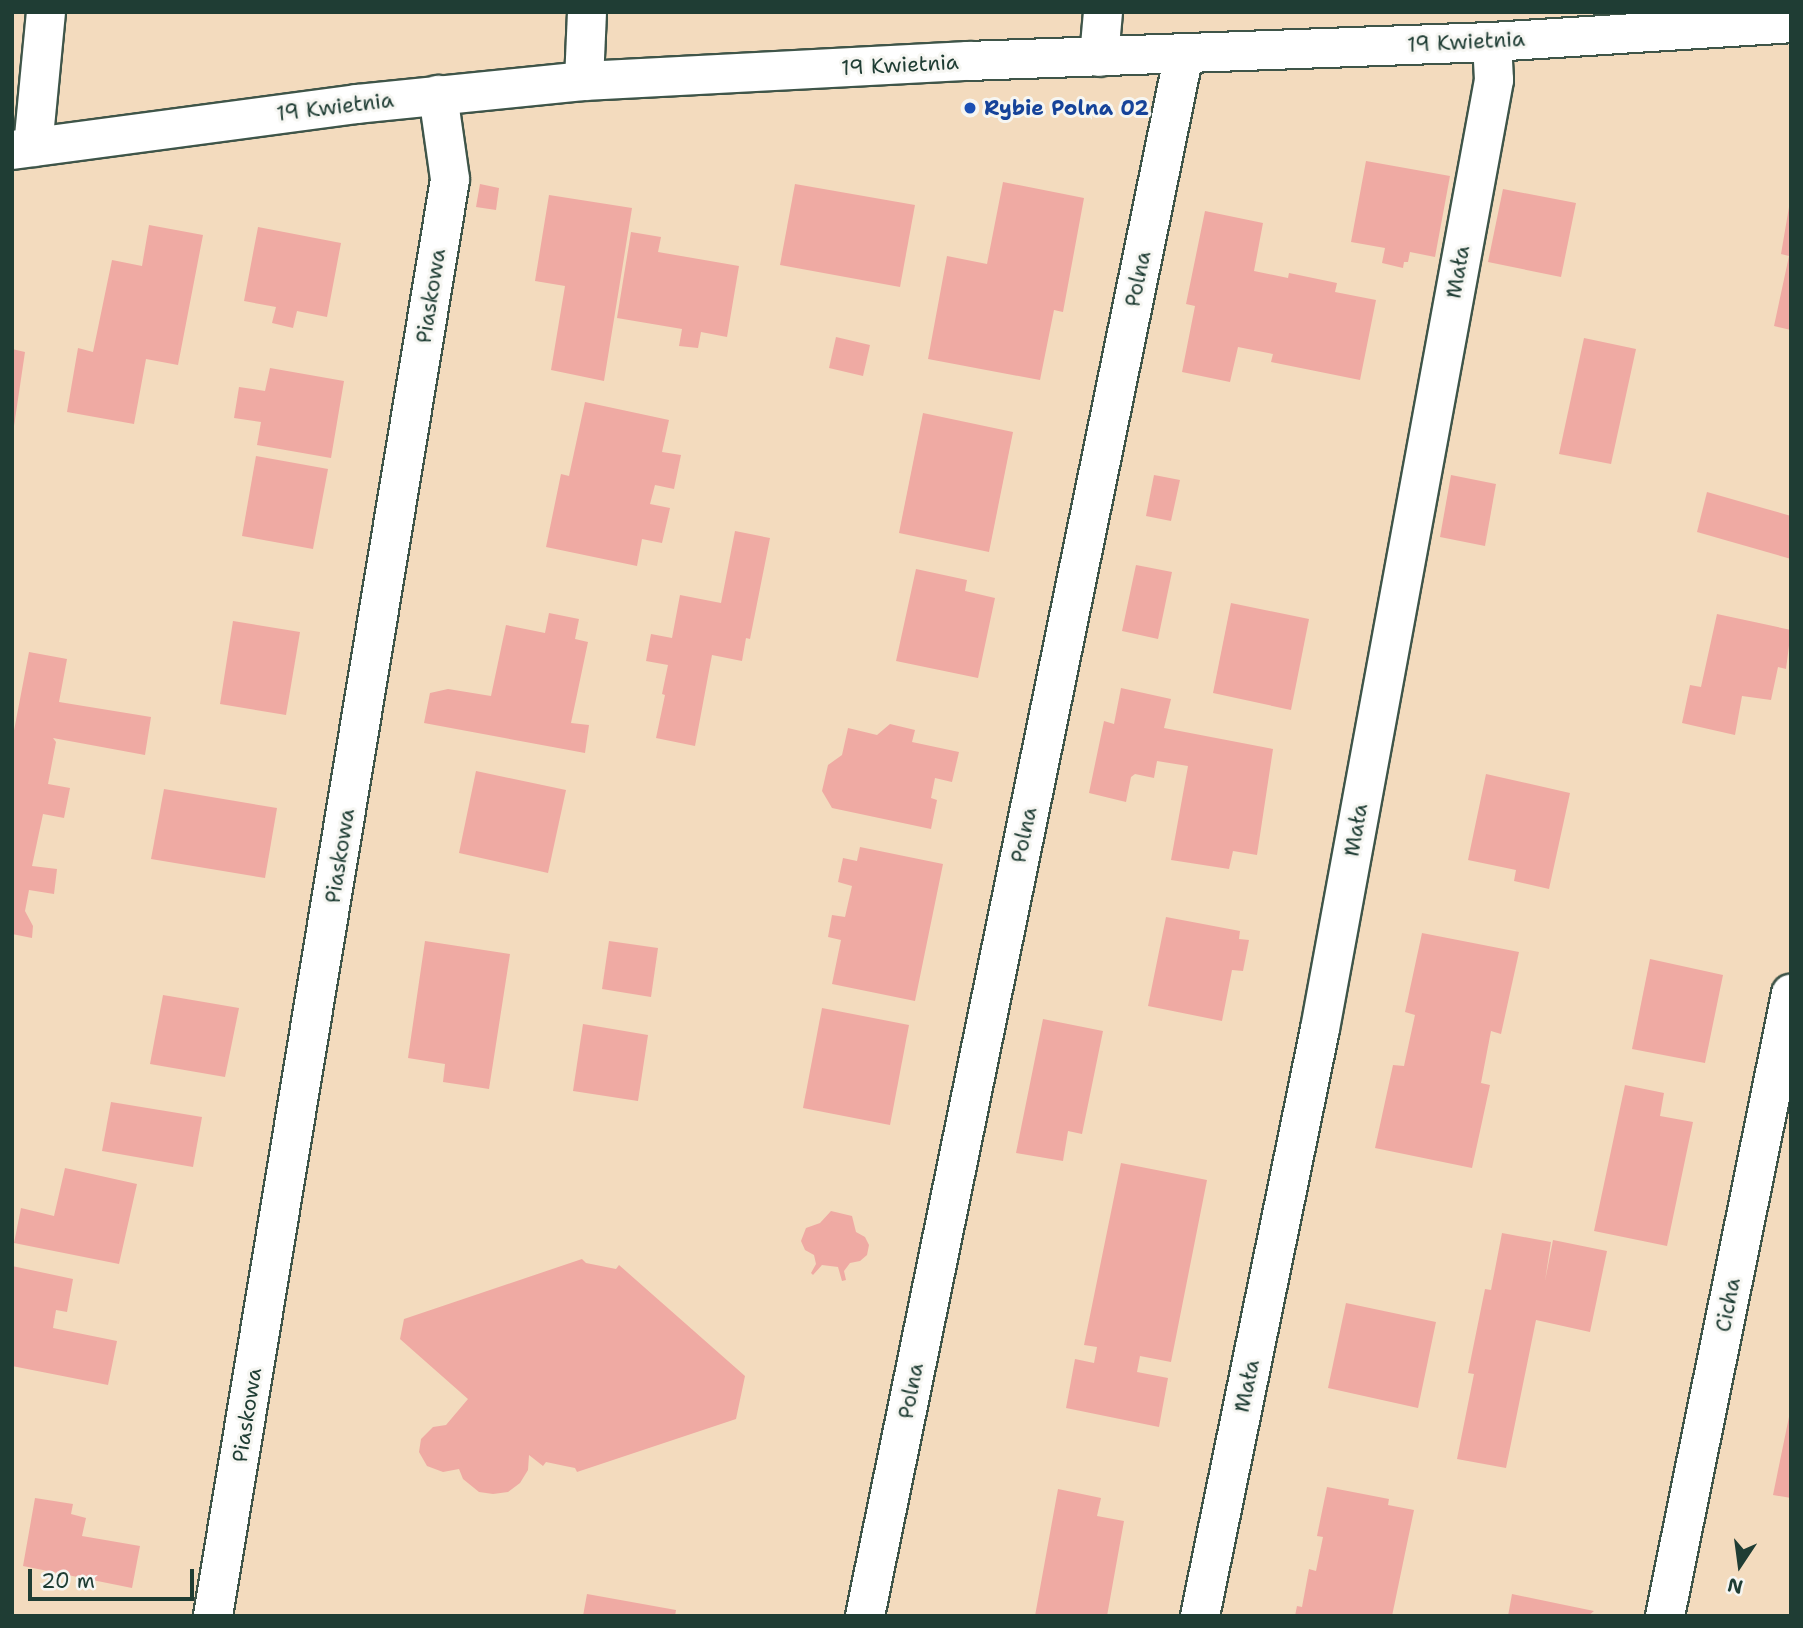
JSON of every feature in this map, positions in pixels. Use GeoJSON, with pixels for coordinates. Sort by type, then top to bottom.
{"type":"FeatureCollection","features":[{"type":"Feature","properties":{"kind":"street"},"geometry":{"type":"LineString","coordinates":[[23,148],[46,12]]}},
{"type":"Feature","properties":{"kind":"street"},"geometry":{"type":"LineString","coordinates":[[584,81],[587,12]]}},
{"type":"Feature","properties":{"kind":"street"},"geometry":{"type":"LineString","coordinates":[[1100,57],[1103,12]]}},
{"type":"Feature","properties":{"kind":"street","name":"19 Kwietnia"},"geometry":{"type":"LineString","coordinates":[[23,148],[438,95],[584,81],[1492,42],[1790,20]]}},
{"type":"Feature","properties":{"kind":"street","name":"Mała"},"geometry":{"type":"LineString","coordinates":[[1200,1616],[1323,1015],[1493,80],[1492,42]]}},
{"type":"Feature","properties":{"kind":"street","name":"Polna"},"geometry":{"type":"LineString","coordinates":[[865,1616],[1184,54]]}},
{"type":"Feature","properties":{"kind":"street","name":"Piaskowa"},"geometry":{"type":"LineString","coordinates":[[213,1616],[450,180],[438,95]]}},
{"type":"Feature","properties":{"kind":"street","name":"Cicha"},"geometry":{"type":"LineString","coordinates":[[1665,1616],[1791,994]]}},
{"type":"Feature","properties":{"kind":"building"},"geometry":{"type":"Polygon","coordinates":[[[1366,161],[1450,176],[1435,257],[1410,252],[1408,262],[1404,262],[1403,268],[1382,263],[1385,248],[1351,242],[1366,161]]]}},
{"type":"Feature","properties":{"kind":"building"},"geometry":{"type":"Polygon","coordinates":[[[1003,182],[1084,198],[1063,312],[1054,310],[1040,380],[928,359],[947,256],[987,264],[1003,182]]]}},
{"type":"Feature","properties":{"kind":"building"},"geometry":{"type":"Polygon","coordinates":[[[480,184],[499,188],[496,210],[476,207],[480,184]]]}},
{"type":"Feature","properties":{"kind":"building"},"geometry":{"type":"Polygon","coordinates":[[[795,184],[915,205],[900,287],[780,265],[795,184]]]}},
{"type":"Feature","properties":{"kind":"building"},"geometry":{"type":"Polygon","coordinates":[[[1503,189],[1576,203],[1561,277],[1488,262],[1503,189]]]}},
{"type":"Feature","properties":{"kind":"building"},"geometry":{"type":"Polygon","coordinates":[[[549,195],[632,208],[604,381],[551,370],[565,286],[535,281],[549,195]]]}},
{"type":"Feature","properties":{"kind":"building"},"geometry":{"type":"Polygon","coordinates":[[[1789,207],[1791,330],[1774,326],[1789,256],[1781,254],[1789,207]]]}},
{"type":"Feature","properties":{"kind":"building"},"geometry":{"type":"Polygon","coordinates":[[[1205,211],[1263,223],[1254,271],[1288,278],[1289,273],[1337,283],[1335,292],[1376,300],[1360,380],[1271,362],[1273,354],[1238,347],[1230,382],[1182,372],[1195,306],[1186,304],[1205,211]]]}},
{"type":"Feature","properties":{"kind":"building"},"geometry":{"type":"Polygon","coordinates":[[[149,225],[203,235],[178,365],[146,359],[134,424],[67,412],[78,348],[93,352],[112,260],[142,266],[149,225]]]}},
{"type":"Feature","properties":{"kind":"building"},"geometry":{"type":"Polygon","coordinates":[[[258,227],[341,243],[327,317],[297,311],[293,328],[272,323],[276,307],[244,301],[258,227]]]}},
{"type":"Feature","properties":{"kind":"building"},"geometry":{"type":"Polygon","coordinates":[[[631,232],[661,237],[658,252],[739,266],[727,337],[701,332],[698,348],[679,346],[682,329],[617,318],[631,232]]]}},
{"type":"Feature","properties":{"kind":"building"},"geometry":{"type":"Polygon","coordinates":[[[836,337],[870,345],[863,376],[829,368],[836,337]]]}},
{"type":"Feature","properties":{"kind":"building"},"geometry":{"type":"Polygon","coordinates":[[[1584,338],[1636,349],[1611,464],[1559,454],[1584,338]]]}},
{"type":"Feature","properties":{"kind":"building"},"geometry":{"type":"Polygon","coordinates":[[[12,349],[25,352],[14,426],[12,426],[12,349]]]}},
{"type":"Feature","properties":{"kind":"building"},"geometry":{"type":"Polygon","coordinates":[[[270,368],[344,381],[331,458],[257,445],[261,422],[234,418],[239,387],[265,391],[270,368]]]}},
{"type":"Feature","properties":{"kind":"building"},"geometry":{"type":"Polygon","coordinates":[[[585,402],[669,420],[662,452],[681,455],[674,489],[655,485],[650,504],[670,508],[662,543],[642,539],[637,566],[546,547],[561,474],[569,476],[585,402]]]}},
{"type":"Feature","properties":{"kind":"building"},"geometry":{"type":"Polygon","coordinates":[[[923,413],[1013,432],[989,552],[899,533],[923,413]]]}},
{"type":"Feature","properties":{"kind":"building"},"geometry":{"type":"Polygon","coordinates":[[[256,456],[328,469],[313,549],[242,536],[256,456]]]}},
{"type":"Feature","properties":{"kind":"building"},"geometry":{"type":"Polygon","coordinates":[[[1154,475],[1180,480],[1171,521],[1146,516],[1154,475]]]}},
{"type":"Feature","properties":{"kind":"building"},"geometry":{"type":"Polygon","coordinates":[[[1451,475],[1496,484],[1485,546],[1440,537],[1451,475]]]}},
{"type":"Feature","properties":{"kind":"building"},"geometry":{"type":"Polygon","coordinates":[[[1707,492],[1791,516],[1791,559],[1697,532],[1707,492]]]}},
{"type":"Feature","properties":{"kind":"building"},"geometry":{"type":"Polygon","coordinates":[[[735,531],[770,538],[750,639],[746,638],[742,661],[712,655],[695,746],[656,738],[668,665],[646,661],[651,634],[672,638],[680,595],[721,603],[735,531]]]}},
{"type":"Feature","properties":{"kind":"building"},"geometry":{"type":"Polygon","coordinates":[[[1136,565],[1172,572],[1158,639],[1122,631],[1136,565]]]}},
{"type":"Feature","properties":{"kind":"building"},"geometry":{"type":"Polygon","coordinates":[[[916,569],[967,580],[965,591],[995,598],[978,678],[896,661],[916,569]]]}},
{"type":"Feature","properties":{"kind":"building"},"geometry":{"type":"Polygon","coordinates":[[[1231,603],[1309,619],[1291,710],[1213,693],[1231,603]]]}},
{"type":"Feature","properties":{"kind":"building"},"geometry":{"type":"Polygon","coordinates":[[[549,613],[579,619],[575,639],[588,642],[571,723],[589,725],[585,753],[424,723],[430,693],[448,689],[491,696],[506,625],[545,633],[549,613]]]}},
{"type":"Feature","properties":{"kind":"building"},"geometry":{"type":"Polygon","coordinates":[[[1717,614],[1791,630],[1786,669],[1778,667],[1771,700],[1742,696],[1735,735],[1682,723],[1690,685],[1701,687],[1717,614]]]}},
{"type":"Feature","properties":{"kind":"building"},"geometry":{"type":"Polygon","coordinates":[[[233,621],[300,632],[286,715],[220,704],[233,621]]]}},
{"type":"Feature","properties":{"kind":"building"},"geometry":{"type":"Polygon","coordinates":[[[29,652],[67,659],[59,702],[151,717],[145,755],[53,738],[56,742],[48,784],[70,788],[64,818],[43,814],[32,866],[57,869],[54,894],[29,890],[25,911],[33,926],[32,938],[12,934],[12,741],[29,652]]]}},
{"type":"Feature","properties":{"kind":"building"},"geometry":{"type":"Polygon","coordinates":[[[1121,688],[1171,699],[1164,728],[1273,749],[1257,855],[1233,851],[1229,869],[1171,860],[1188,766],[1157,761],[1154,778],[1135,774],[1131,777],[1126,802],[1089,793],[1104,721],[1114,724],[1121,688]]]}},
{"type":"Feature","properties":{"kind":"building"},"geometry":{"type":"Polygon","coordinates":[[[890,724],[915,730],[912,742],[959,752],[952,782],[935,778],[931,798],[937,800],[931,829],[832,808],[822,791],[828,765],[842,755],[848,728],[877,735],[890,724]]]}},
{"type":"Feature","properties":{"kind":"building"},"geometry":{"type":"Polygon","coordinates":[[[476,771],[566,790],[548,873],[459,853],[476,771]]]}},
{"type":"Feature","properties":{"kind":"building"},"geometry":{"type":"Polygon","coordinates":[[[1486,774],[1570,793],[1549,889],[1514,881],[1516,870],[1468,860],[1486,774]]]}},
{"type":"Feature","properties":{"kind":"building"},"geometry":{"type":"Polygon","coordinates":[[[164,789],[277,808],[265,878],[151,859],[164,789]]]}},
{"type":"Feature","properties":{"kind":"building"},"geometry":{"type":"Polygon","coordinates":[[[860,847],[943,864],[915,1001],[832,984],[841,940],[828,937],[832,915],[845,917],[852,886],[838,882],[843,858],[857,861],[860,847]]]}},
{"type":"Feature","properties":{"kind":"building"},"geometry":{"type":"Polygon","coordinates":[[[1166,917],[1240,931],[1239,939],[1249,940],[1243,971],[1232,970],[1222,1021],[1148,1006],[1166,917]]]}},
{"type":"Feature","properties":{"kind":"building"},"geometry":{"type":"Polygon","coordinates":[[[1422,933],[1519,952],[1501,1034],[1491,1031],[1481,1083],[1490,1085],[1472,1168],[1375,1148],[1393,1065],[1404,1066],[1415,1015],[1405,1012],[1422,933]]]}},
{"type":"Feature","properties":{"kind":"building"},"geometry":{"type":"Polygon","coordinates":[[[425,941],[510,954],[489,1089],[443,1082],[445,1064],[408,1058],[425,941]]]}},
{"type":"Feature","properties":{"kind":"building"},"geometry":{"type":"Polygon","coordinates":[[[609,941],[658,948],[651,997],[602,989],[609,941]]]}},
{"type":"Feature","properties":{"kind":"building"},"geometry":{"type":"Polygon","coordinates":[[[1650,959],[1723,975],[1705,1063],[1632,1049],[1650,959]]]}},
{"type":"Feature","properties":{"kind":"building"},"geometry":{"type":"Polygon","coordinates":[[[163,995],[239,1008],[225,1077],[150,1064],[163,995]]]}},
{"type":"Feature","properties":{"kind":"building"},"geometry":{"type":"Polygon","coordinates":[[[822,1008],[909,1025],[890,1125],[803,1108],[822,1008]]]}},
{"type":"Feature","properties":{"kind":"building"},"geometry":{"type":"Polygon","coordinates":[[[1043,1019],[1103,1031],[1082,1134],[1068,1131],[1063,1161],[1016,1153],[1043,1019]]]}},
{"type":"Feature","properties":{"kind":"building"},"geometry":{"type":"Polygon","coordinates":[[[583,1024],[648,1035],[638,1101],[573,1091],[583,1024]]]}},
{"type":"Feature","properties":{"kind":"building"},"geometry":{"type":"Polygon","coordinates":[[[1625,1085],[1664,1093],[1660,1116],[1693,1122],[1667,1246],[1594,1231],[1625,1085]]]}},
{"type":"Feature","properties":{"kind":"building"},"geometry":{"type":"Polygon","coordinates":[[[111,1102],[202,1117],[193,1167],[102,1151],[111,1102]]]}},
{"type":"Feature","properties":{"kind":"building"},"geometry":{"type":"Polygon","coordinates":[[[1121,1163],[1207,1180],[1171,1362],[1140,1356],[1137,1372],[1168,1378],[1159,1427],[1066,1408],[1075,1359],[1094,1363],[1097,1347],[1084,1345],[1121,1163]]]}},
{"type":"Feature","properties":{"kind":"building"},"geometry":{"type":"Polygon","coordinates":[[[65,1168],[137,1184],[119,1264],[14,1243],[21,1208],[54,1216],[65,1168]]]}},
{"type":"Feature","properties":{"kind":"building"},"geometry":{"type":"Polygon","coordinates":[[[831,1211],[852,1216],[856,1232],[865,1237],[869,1245],[867,1255],[860,1261],[850,1263],[844,1271],[846,1280],[842,1281],[838,1267],[822,1265],[813,1275],[811,1273],[816,1264],[814,1255],[805,1250],[801,1241],[806,1228],[820,1223],[831,1211]]]}},
{"type":"Feature","properties":{"kind":"building"},"geometry":{"type":"Polygon","coordinates":[[[1502,1233],[1551,1242],[1545,1281],[1553,1240],[1607,1251],[1590,1332],[1536,1320],[1506,1468],[1457,1459],[1474,1374],[1468,1373],[1485,1289],[1491,1290],[1502,1233]]]}},
{"type":"Feature","properties":{"kind":"building"},"geometry":{"type":"Polygon","coordinates":[[[582,1259],[586,1263],[616,1269],[619,1265],[745,1376],[736,1419],[577,1472],[575,1468],[546,1462],[543,1466],[529,1455],[528,1470],[520,1483],[508,1492],[479,1492],[463,1479],[459,1469],[443,1472],[427,1466],[419,1452],[421,1439],[433,1427],[446,1425],[468,1399],[400,1339],[404,1319],[582,1259]]]}},
{"type":"Feature","properties":{"kind":"building"},"geometry":{"type":"Polygon","coordinates":[[[12,1266],[73,1279],[67,1312],[56,1310],[53,1328],[117,1341],[108,1385],[12,1366],[12,1266]]]}},
{"type":"Feature","properties":{"kind":"building"},"geometry":{"type":"Polygon","coordinates":[[[1346,1303],[1436,1322],[1418,1408],[1328,1388],[1346,1303]]]}},
{"type":"Feature","properties":{"kind":"building"},"geometry":{"type":"Polygon","coordinates":[[[1791,1412],[1791,1498],[1773,1495],[1791,1412]]]}},
{"type":"Feature","properties":{"kind":"building"},"geometry":{"type":"Polygon","coordinates":[[[1327,1487],[1389,1499],[1388,1505],[1414,1510],[1392,1616],[1295,1616],[1297,1606],[1302,1607],[1309,1569],[1316,1571],[1323,1537],[1317,1536],[1327,1487]]]}},
{"type":"Feature","properties":{"kind":"building"},"geometry":{"type":"Polygon","coordinates":[[[1058,1489],[1101,1498],[1097,1516],[1124,1521],[1107,1616],[1035,1616],[1058,1489]]]}},
{"type":"Feature","properties":{"kind":"building"},"geometry":{"type":"Polygon","coordinates":[[[35,1498],[73,1504],[71,1514],[86,1518],[82,1536],[140,1546],[132,1588],[23,1566],[35,1498]]]}},
{"type":"Feature","properties":{"kind":"building"},"geometry":{"type":"Polygon","coordinates":[[[587,1594],[676,1610],[675,1616],[583,1616],[587,1594]]]}},
{"type":"Feature","properties":{"kind":"building"},"geometry":{"type":"Polygon","coordinates":[[[1512,1594],[1594,1611],[1588,1616],[1508,1616],[1512,1594]]]}},
{"type":"Feature","properties":{"kind":"place","name":"Rybie Polna 02"},"geometry":{"type":"Point","coordinates":[970,108]}}]}
